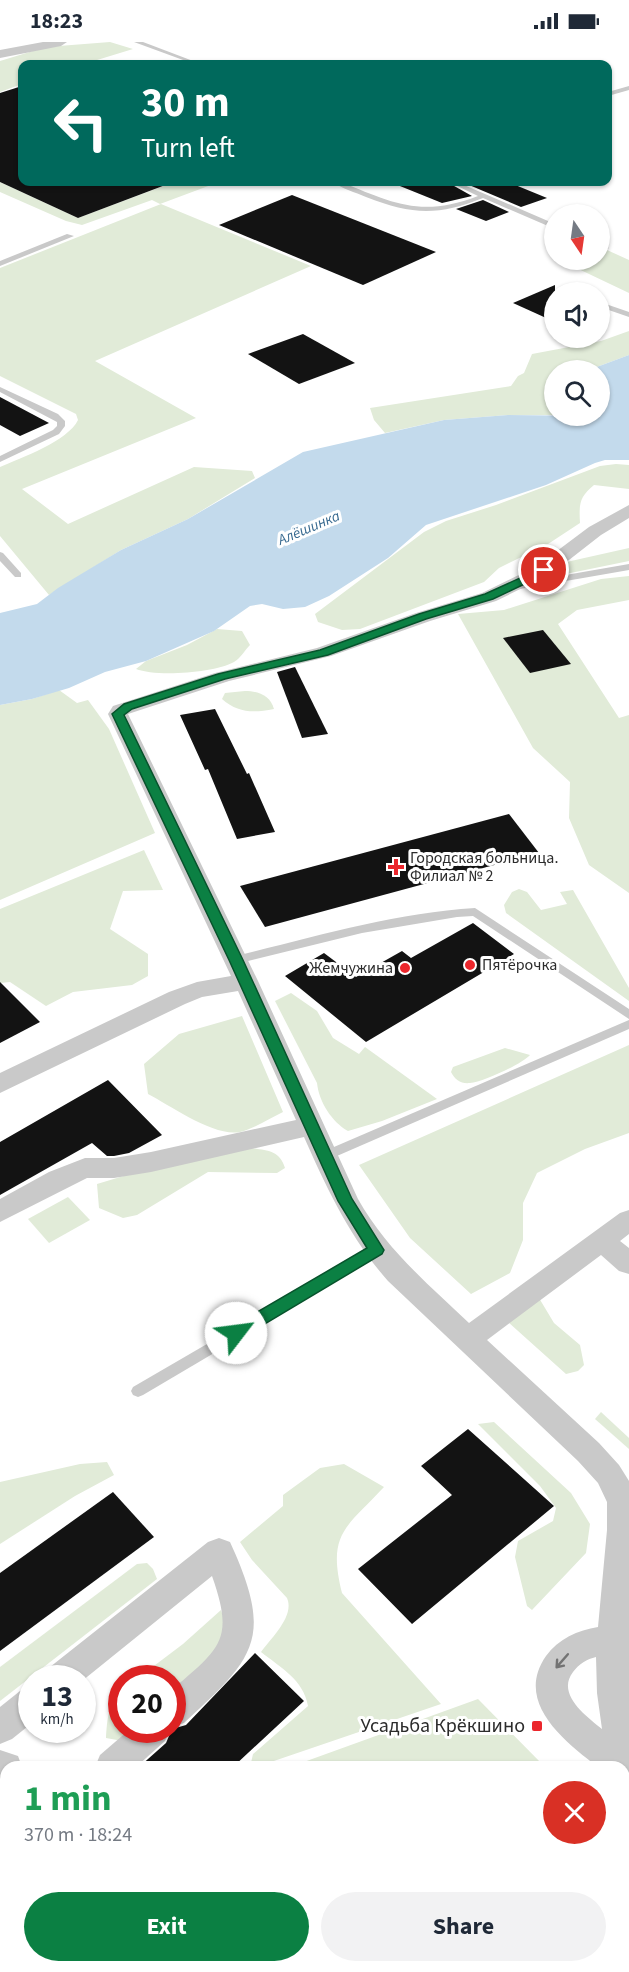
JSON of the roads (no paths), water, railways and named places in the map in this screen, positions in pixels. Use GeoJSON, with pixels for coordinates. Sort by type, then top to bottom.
{"type":"FeatureCollection","features":[{"type":"Feature","properties":{"kind":"street"},"geometry":{"type":"LineString","coordinates":[[0,54],[61,42]]}},
{"type":"Feature","properties":{"kind":"street"},"geometry":{"type":"LineString","coordinates":[[628,1761],[620,1742],[615,1716],[614,1641],[625,1499],[612,1476],[376,1250],[349,1207],[241,970],[119,718],[120,710],[222,676],[324,652],[513,587],[544,570],[595,531],[629,510]]}},
{"type":"Feature","properties":{"kind":"street"},"geometry":{"type":"LineString","coordinates":[[0,1084],[177,998],[241,970]]}},
{"type":"Feature","properties":{"kind":"street"},"geometry":{"type":"LineString","coordinates":[[0,1212],[58,1179],[85,1168],[114,1168],[151,1162],[311,1126]]}},
{"type":"Feature","properties":{"kind":"street"},"geometry":{"type":"LineString","coordinates":[[468,1340],[629,1220]]}},
{"type":"Feature","properties":{"kind":"street"},"geometry":{"type":"LineString","coordinates":[[602,1241],[629,1263]]}},
{"type":"Feature","properties":{"kind":"street"},"geometry":{"type":"LineString","coordinates":[[77,1665],[219,1552],[234,1591],[241,1621],[237,1647],[223,1666],[186,1699]]}},
{"type":"Feature","properties":{"kind":"street"},"geometry":{"type":"LineString","coordinates":[[614,1641],[587,1643],[572,1650],[559,1662],[549,1686],[554,1701],[566,1718],[618,1761]]}},
{"type":"Feature","properties":{"kind":"street"},"geometry":{"type":"LineString","coordinates":[[0,1728],[18,1713]]}},
{"type":"Feature","properties":{"kind":"street"},"geometry":{"type":"LineString","coordinates":[[118,1761],[138,1743]]}},
{"type":"Feature","properties":{"kind":"lane"},"geometry":{"type":"LineString","coordinates":[[137,42],[187,60]]}},
{"type":"Feature","properties":{"kind":"lane"},"geometry":{"type":"LineString","coordinates":[[612,93],[629,88]]}},
{"type":"Feature","properties":{"kind":"lane"},"geometry":{"type":"LineString","coordinates":[[346,186],[390,204],[430,211],[451,208],[483,196]]}},
{"type":"Feature","properties":{"kind":"lane"},"geometry":{"type":"LineString","coordinates":[[461,186],[544,221]]}},
{"type":"Feature","properties":{"kind":"lane"},"geometry":{"type":"LineString","coordinates":[[0,264],[70,236]]}},
{"type":"Feature","properties":{"kind":"lane"},"geometry":{"type":"LineString","coordinates":[[610,307],[629,315]]}},
{"type":"Feature","properties":{"kind":"lane"},"geometry":{"type":"LineString","coordinates":[[0,389],[55,416],[61,421],[62,426],[56,432],[0,459]]}},
{"type":"Feature","properties":{"kind":"lane"},"geometry":{"type":"LineString","coordinates":[[0,555],[18,574]]}},
{"type":"Feature","properties":{"kind":"lane"},"geometry":{"type":"LineString","coordinates":[[513,587],[629,567]]}},
{"type":"Feature","properties":{"kind":"lane"},"geometry":{"type":"LineString","coordinates":[[241,970],[362,929],[475,912],[629,1015]]}},
{"type":"Feature","properties":{"kind":"lane"},"geometry":{"type":"LineString","coordinates":[[325,1156],[629,1024]]}},
{"type":"Feature","properties":{"kind":"lane"},"geometry":{"type":"LineString","coordinates":[[138,1391],[376,1250]]}},
{"type":"Feature","properties":{"kind":"water","name":"Алёшинка"},"geometry":{"type":"Polygon","coordinates":[[[629,355],[629,460],[605,460],[595,463],[546,485],[426,525],[388,558],[329,596],[305,607],[283,609],[262,604],[250,606],[214,631],[146,661],[105,672],[69,688],[32,699],[0,705],[0,613],[37,604],[58,588],[121,550],[188,519],[303,452],[444,420],[508,415],[544,415],[544,426],[610,426],[610,362],[629,355]]]}},
{"type":"Feature","properties":{"kind":"place","name":"Городская больница. Филиал № 2"},"geometry":{"type":"Point","coordinates":[396,867]}},
{"type":"Feature","properties":{"kind":"place","name":"Пятёрочка"},"geometry":{"type":"Point","coordinates":[470,965]}},
{"type":"Feature","properties":{"kind":"place","name":"Жемчужина"},"geometry":{"type":"Point","coordinates":[405,968]}},
{"type":"Feature","properties":{"kind":"place","name":"Усадьба Крёкшино"},"geometry":{"type":"Point","coordinates":[537,1726]}}]}
